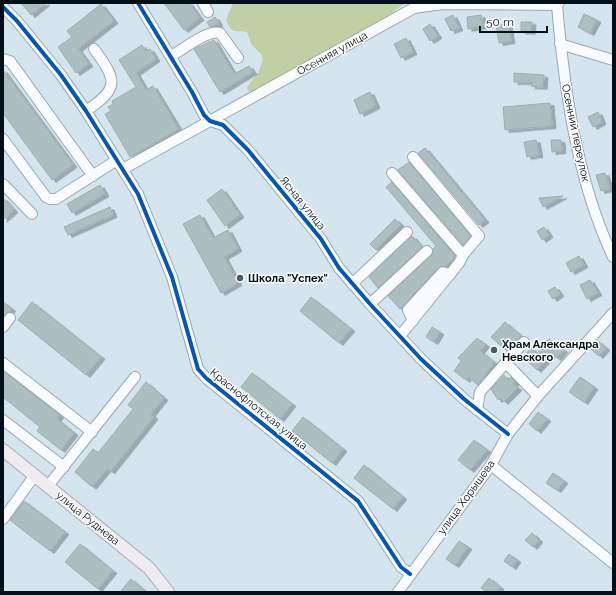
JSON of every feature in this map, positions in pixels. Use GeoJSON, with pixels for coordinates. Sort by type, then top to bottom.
{"type":"FeatureCollection","features":[{"type":"Feature","properties":{"kind":"main road","name":"улица Руднева"},"geometry":{"type":"LineString","coordinates":[[3,450],[149,568],[168,592]]}},
{"type":"Feature","properties":{"kind":"street","name":"Ясная улица"},"geometry":{"type":"LineString","coordinates":[[138,3],[192,92],[199,108],[210,121],[223,125],[248,150],[321,239],[339,268],[352,284],[421,359],[477,410],[508,434]]}},
{"type":"Feature","properties":{"kind":"street"},"geometry":{"type":"LineString","coordinates":[[203,3],[208,12]]}},
{"type":"Feature","properties":{"kind":"street","name":"Осенняя улица"},"geometry":{"type":"LineString","coordinates":[[123,169],[414,8],[443,4],[558,4]]}},
{"type":"Feature","properties":{"kind":"street","name":"Осенний переулок"},"geometry":{"type":"LineString","coordinates":[[558,4],[560,44],[568,104],[600,230],[613,257]]}},
{"type":"Feature","properties":{"kind":"street","name":"Краснофлотская улица"},"geometry":{"type":"LineString","coordinates":[[3,7],[17,21],[61,75],[118,160],[138,194],[172,277],[198,369],[206,378],[358,501],[402,567],[410,574]]}},
{"type":"Feature","properties":{"kind":"street"},"geometry":{"type":"LineString","coordinates":[[171,56],[204,36],[216,31],[220,33],[238,58]]}},
{"type":"Feature","properties":{"kind":"street"},"geometry":{"type":"LineString","coordinates":[[560,44],[613,60]]}},
{"type":"Feature","properties":{"kind":"street"},"geometry":{"type":"LineString","coordinates":[[86,111],[105,98],[110,90],[111,73],[94,49]]}},
{"type":"Feature","properties":{"kind":"street"},"geometry":{"type":"LineString","coordinates":[[3,59],[10,61],[93,176]]}},
{"type":"Feature","properties":{"kind":"street"},"geometry":{"type":"LineString","coordinates":[[3,139],[46,197],[50,199],[56,199],[118,160]]}},
{"type":"Feature","properties":{"kind":"street"},"geometry":{"type":"LineString","coordinates":[[400,336],[460,263],[463,255],[479,234],[413,158]]}},
{"type":"Feature","properties":{"kind":"street"},"geometry":{"type":"LineString","coordinates":[[392,173],[463,255]]}},
{"type":"Feature","properties":{"kind":"street"},"geometry":{"type":"LineString","coordinates":[[3,184],[32,214]]}},
{"type":"Feature","properties":{"kind":"street"},"geometry":{"type":"LineString","coordinates":[[352,284],[407,232]]}},
{"type":"Feature","properties":{"kind":"street"},"geometry":{"type":"LineString","coordinates":[[370,304],[427,251]]}},
{"type":"Feature","properties":{"kind":"street","name":"улица Хорышева"},"geometry":{"type":"LineString","coordinates":[[398,592],[491,465],[508,434],[538,396],[613,313]]}},
{"type":"Feature","properties":{"kind":"street"},"geometry":{"type":"LineString","coordinates":[[3,327],[10,318]]}},
{"type":"Feature","properties":{"kind":"street"},"geometry":{"type":"LineString","coordinates":[[477,410],[480,392],[524,342]]}},
{"type":"Feature","properties":{"kind":"street"},"geometry":{"type":"LineString","coordinates":[[506,362],[538,396]]}},
{"type":"Feature","properties":{"kind":"street"},"geometry":{"type":"LineString","coordinates":[[3,363],[92,432]]}},
{"type":"Feature","properties":{"kind":"street"},"geometry":{"type":"LineString","coordinates":[[48,486],[135,377]]}},
{"type":"Feature","properties":{"kind":"street"},"geometry":{"type":"LineString","coordinates":[[3,420],[64,467]]}},
{"type":"Feature","properties":{"kind":"street"},"geometry":{"type":"LineString","coordinates":[[491,465],[613,563]]}},
{"type":"Feature","properties":{"kind":"street"},"geometry":{"type":"LineString","coordinates":[[3,519],[35,475]]}},
{"type":"Feature","properties":{"kind":"green space"},"geometry":{"type":"Polygon","coordinates":[[[233,3],[405,3],[384,19],[252,92],[248,91],[247,87],[258,73],[263,59],[261,54],[251,44],[247,32],[235,31],[228,25],[226,20],[233,3]]]}},
{"type":"Feature","properties":{"kind":"building"},"geometry":{"type":"Polygon","coordinates":[[[21,3],[46,3],[31,15],[21,3]]]}},
{"type":"Feature","properties":{"kind":"building"},"geometry":{"type":"Polygon","coordinates":[[[164,3],[189,3],[200,18],[184,30],[164,3]]]}},
{"type":"Feature","properties":{"kind":"building"},"geometry":{"type":"Polygon","coordinates":[[[101,4],[114,21],[78,49],[89,64],[76,73],[58,47],[72,37],[67,31],[101,4]]]}},
{"type":"Feature","properties":{"kind":"building"},"geometry":{"type":"Polygon","coordinates":[[[584,14],[597,20],[590,33],[578,27],[584,14]]]}},
{"type":"Feature","properties":{"kind":"building"},"geometry":{"type":"Polygon","coordinates":[[[453,15],[459,28],[451,31],[445,19],[453,15]]]}},
{"type":"Feature","properties":{"kind":"building"},"geometry":{"type":"Polygon","coordinates":[[[481,15],[483,26],[468,29],[467,17],[481,15]]]}},
{"type":"Feature","properties":{"kind":"building"},"geometry":{"type":"Polygon","coordinates":[[[215,17],[219,24],[210,27],[207,22],[215,17]]]}},
{"type":"Feature","properties":{"kind":"building"},"geometry":{"type":"Polygon","coordinates":[[[521,22],[532,22],[531,32],[521,31],[521,22]]]}},
{"type":"Feature","properties":{"kind":"building"},"geometry":{"type":"Polygon","coordinates":[[[508,23],[511,41],[499,43],[496,25],[508,23]]]}},
{"type":"Feature","properties":{"kind":"building"},"geometry":{"type":"Polygon","coordinates":[[[430,24],[438,36],[430,41],[423,29],[430,24]]]}},
{"type":"Feature","properties":{"kind":"building"},"geometry":{"type":"Polygon","coordinates":[[[406,38],[413,52],[401,58],[394,44],[406,38]]]}},
{"type":"Feature","properties":{"kind":"building"},"geometry":{"type":"Polygon","coordinates":[[[214,40],[234,74],[249,66],[253,72],[220,92],[194,49],[214,40]]]}},
{"type":"Feature","properties":{"kind":"building"},"geometry":{"type":"Polygon","coordinates":[[[142,45],[145,51],[150,49],[156,59],[136,73],[146,90],[153,86],[179,129],[130,157],[105,114],[111,111],[108,107],[113,104],[112,101],[136,87],[119,60],[142,45]]]}},
{"type":"Feature","properties":{"kind":"building"},"geometry":{"type":"Polygon","coordinates":[[[3,70],[73,165],[52,180],[3,113],[3,70]]]}},
{"type":"Feature","properties":{"kind":"building"},"geometry":{"type":"Polygon","coordinates":[[[514,73],[544,75],[543,87],[531,86],[532,82],[514,82],[514,73]]]}},
{"type":"Feature","properties":{"kind":"building"},"geometry":{"type":"Polygon","coordinates":[[[370,92],[376,106],[360,114],[354,100],[370,92]]]}},
{"type":"Feature","properties":{"kind":"building"},"geometry":{"type":"Polygon","coordinates":[[[550,103],[552,126],[505,130],[503,107],[550,103]]]}},
{"type":"Feature","properties":{"kind":"building"},"geometry":{"type":"Polygon","coordinates":[[[598,112],[602,122],[593,127],[588,117],[598,112]]]}},
{"type":"Feature","properties":{"kind":"building"},"geometry":{"type":"Polygon","coordinates":[[[536,140],[539,155],[527,157],[524,142],[536,140]]]}},
{"type":"Feature","properties":{"kind":"building"},"geometry":{"type":"Polygon","coordinates":[[[551,140],[561,140],[562,151],[552,152],[551,140]]]}},
{"type":"Feature","properties":{"kind":"building"},"geometry":{"type":"Polygon","coordinates":[[[425,148],[485,220],[479,225],[418,153],[425,148]]]}},
{"type":"Feature","properties":{"kind":"building"},"geometry":{"type":"Polygon","coordinates":[[[409,162],[471,236],[463,245],[398,170],[409,162]]]}},
{"type":"Feature","properties":{"kind":"building"},"geometry":{"type":"Polygon","coordinates":[[[605,173],[610,189],[601,191],[596,175],[605,173]]]}},
{"type":"Feature","properties":{"kind":"building"},"geometry":{"type":"Polygon","coordinates":[[[392,182],[455,256],[451,263],[450,262],[445,266],[438,268],[400,309],[388,296],[431,256],[433,249],[436,246],[386,187],[392,182]]]}},
{"type":"Feature","properties":{"kind":"building"},"geometry":{"type":"Polygon","coordinates":[[[100,185],[105,194],[72,213],[67,204],[100,185]]]}},
{"type":"Feature","properties":{"kind":"building"},"geometry":{"type":"Polygon","coordinates":[[[222,189],[240,215],[225,226],[207,200],[222,189]]]}},
{"type":"Feature","properties":{"kind":"building"},"geometry":{"type":"Polygon","coordinates":[[[563,196],[543,207],[539,198],[563,196]]]}},
{"type":"Feature","properties":{"kind":"building"},"geometry":{"type":"Polygon","coordinates":[[[3,198],[14,210],[3,220],[3,198]]]}},
{"type":"Feature","properties":{"kind":"building"},"geometry":{"type":"Polygon","coordinates":[[[110,207],[113,215],[68,235],[64,227],[110,207]]]}},
{"type":"Feature","properties":{"kind":"building"},"geometry":{"type":"Polygon","coordinates":[[[200,215],[213,238],[228,230],[238,249],[224,257],[238,283],[221,293],[183,224],[200,215]]]}},
{"type":"Feature","properties":{"kind":"building"},"geometry":{"type":"Polygon","coordinates":[[[395,219],[401,225],[376,250],[370,244],[395,219]]]}},
{"type":"Feature","properties":{"kind":"building"},"geometry":{"type":"Polygon","coordinates":[[[544,227],[549,235],[542,240],[537,231],[544,227]]]}},
{"type":"Feature","properties":{"kind":"building"},"geometry":{"type":"Polygon","coordinates":[[[412,236],[422,247],[378,288],[369,277],[412,236]]]}},
{"type":"Feature","properties":{"kind":"building"},"geometry":{"type":"Polygon","coordinates":[[[579,256],[584,265],[571,272],[566,263],[579,256]]]}},
{"type":"Feature","properties":{"kind":"building"},"geometry":{"type":"Polygon","coordinates":[[[590,280],[598,293],[587,299],[580,285],[590,280]]]}},
{"type":"Feature","properties":{"kind":"building"},"geometry":{"type":"Polygon","coordinates":[[[555,287],[560,294],[553,299],[548,291],[555,287]]]}},
{"type":"Feature","properties":{"kind":"building"},"geometry":{"type":"Polygon","coordinates":[[[311,297],[351,329],[339,343],[300,311],[311,297]]]}},
{"type":"Feature","properties":{"kind":"building"},"geometry":{"type":"Polygon","coordinates":[[[3,302],[12,309],[3,316],[3,302]]]}},
{"type":"Feature","properties":{"kind":"building"},"geometry":{"type":"Polygon","coordinates":[[[32,302],[101,357],[86,375],[18,320],[32,302]]]}},
{"type":"Feature","properties":{"kind":"building"},"geometry":{"type":"Polygon","coordinates":[[[505,322],[521,336],[507,351],[491,337],[505,322]]]}},
{"type":"Feature","properties":{"kind":"building"},"geometry":{"type":"Polygon","coordinates":[[[432,327],[440,332],[434,342],[426,337],[432,327]]]}},
{"type":"Feature","properties":{"kind":"building"},"geometry":{"type":"Polygon","coordinates":[[[477,338],[486,345],[480,351],[494,362],[478,385],[468,377],[466,380],[454,371],[461,361],[458,358],[477,338]]]}},
{"type":"Feature","properties":{"kind":"building"},"geometry":{"type":"Polygon","coordinates":[[[549,339],[564,350],[557,358],[552,354],[537,370],[523,357],[531,348],[537,354],[549,339]]]}},
{"type":"Feature","properties":{"kind":"building"},"geometry":{"type":"Polygon","coordinates":[[[598,341],[606,348],[599,356],[591,349],[598,341]]]}},
{"type":"Feature","properties":{"kind":"building"},"geometry":{"type":"Polygon","coordinates":[[[3,371],[60,415],[57,419],[74,433],[61,450],[37,431],[40,427],[3,397],[3,371]]]}},
{"type":"Feature","properties":{"kind":"building"},"geometry":{"type":"Polygon","coordinates":[[[252,373],[292,404],[280,419],[241,387],[252,373]]]}},
{"type":"Feature","properties":{"kind":"building"},"geometry":{"type":"Polygon","coordinates":[[[504,375],[508,380],[511,377],[516,382],[513,384],[518,388],[504,402],[500,398],[498,400],[491,389],[504,375]]]}},
{"type":"Feature","properties":{"kind":"building"},"geometry":{"type":"Polygon","coordinates":[[[580,377],[594,387],[584,402],[569,392],[580,377]]]}},
{"type":"Feature","properties":{"kind":"building"},"geometry":{"type":"Polygon","coordinates":[[[146,382],[164,398],[151,414],[154,417],[111,471],[107,469],[93,486],[91,486],[75,472],[93,449],[98,453],[133,409],[128,405],[146,382]]]}},
{"type":"Feature","properties":{"kind":"building"},"geometry":{"type":"Polygon","coordinates":[[[538,412],[547,419],[537,431],[529,424],[538,412]]]}},
{"type":"Feature","properties":{"kind":"building"},"geometry":{"type":"Polygon","coordinates":[[[303,417],[343,449],[332,463],[292,431],[303,417]]]}},
{"type":"Feature","properties":{"kind":"building"},"geometry":{"type":"Polygon","coordinates":[[[474,440],[487,450],[470,470],[458,460],[474,440]]]}},
{"type":"Feature","properties":{"kind":"building"},"geometry":{"type":"Polygon","coordinates":[[[364,465],[403,497],[393,509],[354,478],[364,465]]]}},
{"type":"Feature","properties":{"kind":"building"},"geometry":{"type":"Polygon","coordinates":[[[553,473],[564,481],[557,490],[546,483],[553,473]]]}},
{"type":"Feature","properties":{"kind":"building"},"geometry":{"type":"Polygon","coordinates":[[[24,501],[65,532],[50,551],[10,520],[24,501]]]}},
{"type":"Feature","properties":{"kind":"building"},"geometry":{"type":"Polygon","coordinates":[[[532,533],[539,540],[533,547],[525,540],[532,533]]]}},
{"type":"Feature","properties":{"kind":"building"},"geometry":{"type":"Polygon","coordinates":[[[459,541],[468,547],[455,565],[446,559],[459,541]]]}},
{"type":"Feature","properties":{"kind":"building"},"geometry":{"type":"Polygon","coordinates":[[[80,544],[113,571],[98,589],[65,562],[80,544]]]}},
{"type":"Feature","properties":{"kind":"building"},"geometry":{"type":"Polygon","coordinates":[[[509,554],[517,560],[512,567],[504,561],[509,554]]]}},
{"type":"Feature","properties":{"kind":"building"},"geometry":{"type":"Polygon","coordinates":[[[489,578],[500,587],[496,592],[487,592],[481,588],[489,578]]]}},
{"type":"Feature","properties":{"kind":"building"},"geometry":{"type":"Polygon","coordinates":[[[131,579],[146,592],[120,592],[131,579]]]}},
{"type":"Feature","properties":{"kind":"cycle path"},"geometry":{"type":"LineString","coordinates":[[138,3],[192,92],[204,115],[210,121],[223,125],[248,150],[321,239],[339,268],[421,359],[464,399],[508,434]]}},
{"type":"Feature","properties":{"kind":"cycle path"},"geometry":{"type":"LineString","coordinates":[[3,7],[17,21],[61,75],[86,111],[138,194],[172,277],[198,369],[206,378],[358,501],[401,567],[410,574]]}},
{"type":"Feature","properties":{"kind":"place","name":"Школа \"Успех\""},"geometry":{"type":"Point","coordinates":[240,278]}},
{"type":"Feature","properties":{"kind":"place","name":"Храм Александра Невского"},"geometry":{"type":"Point","coordinates":[494,350]}}]}
